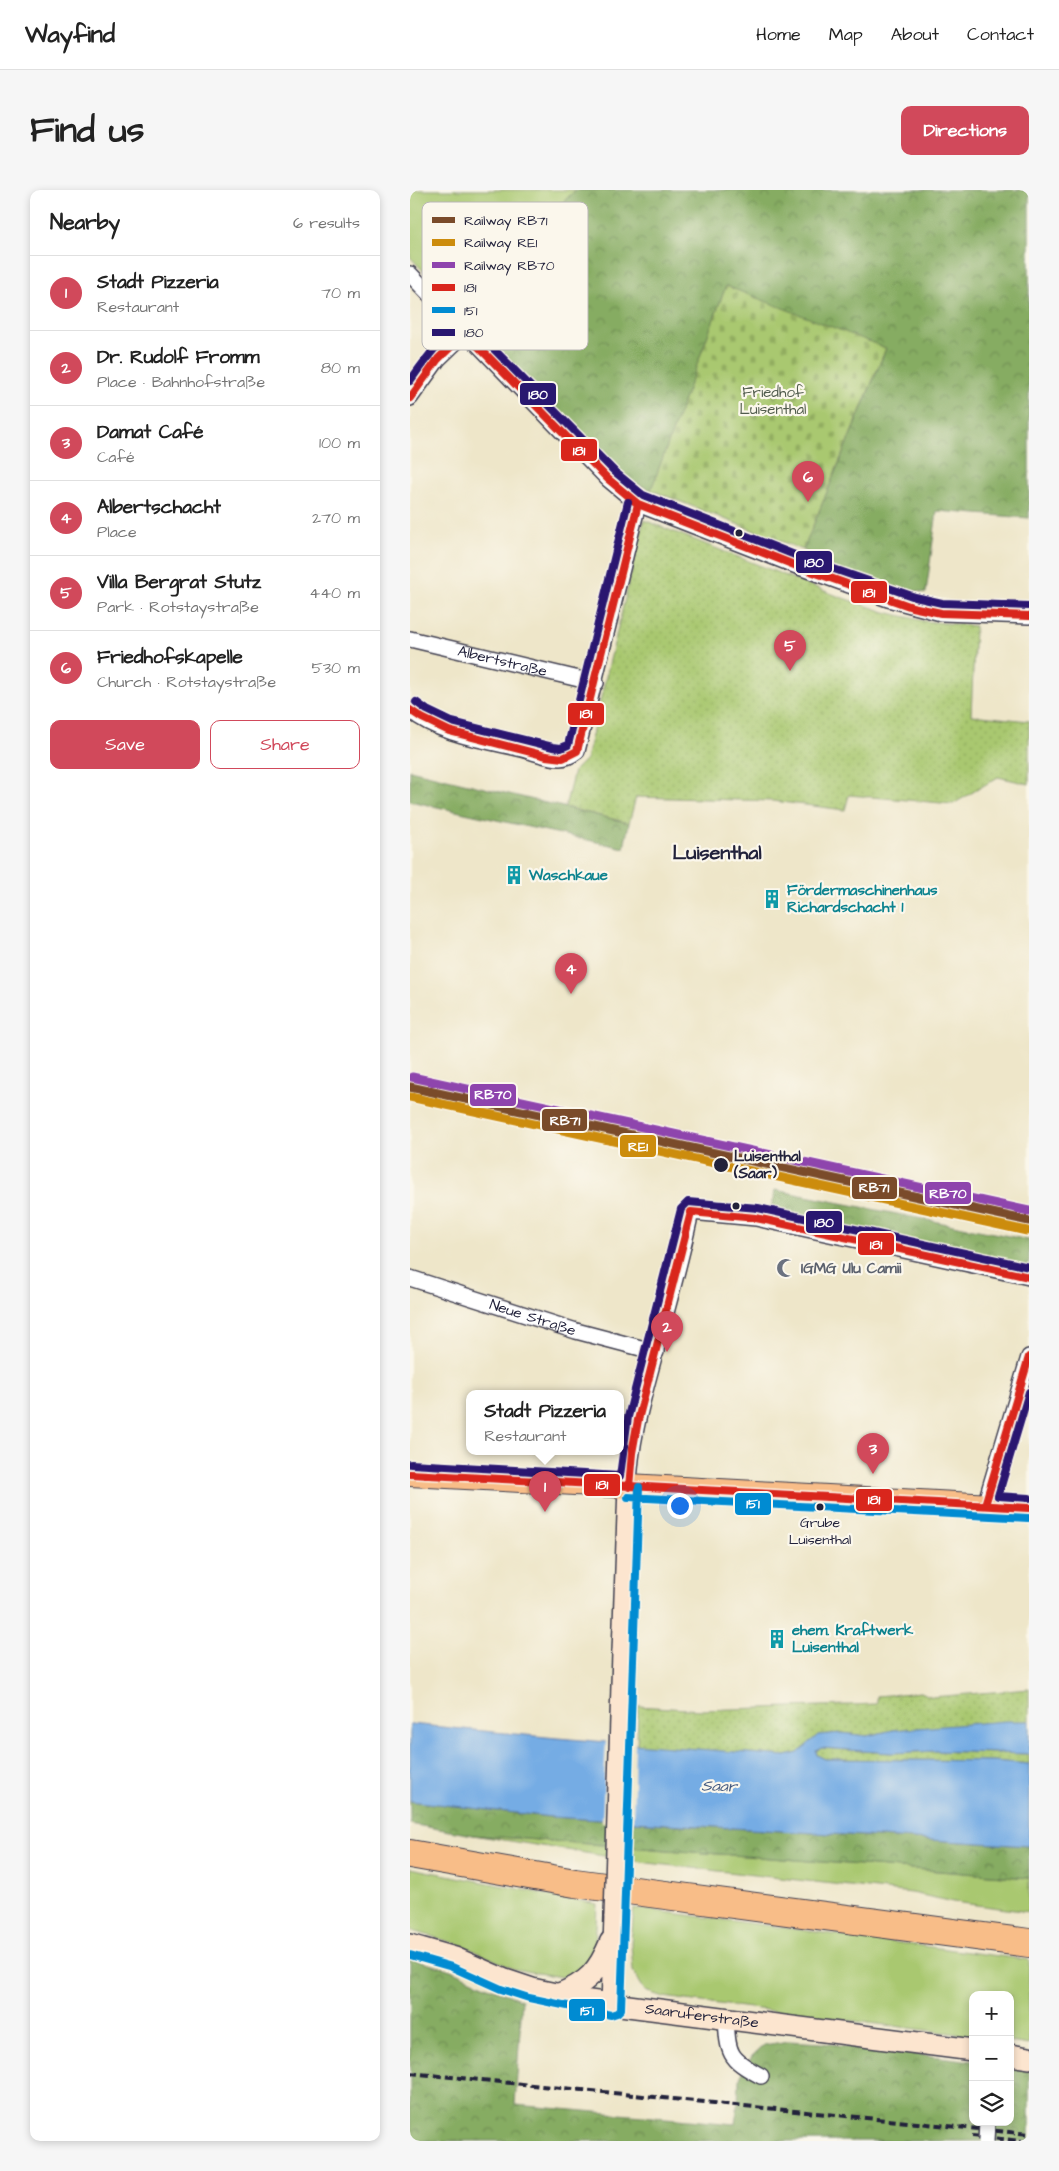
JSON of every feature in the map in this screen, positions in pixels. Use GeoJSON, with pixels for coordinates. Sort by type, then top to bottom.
{"type":"FeatureCollection","features":[{"type":"Feature","properties":{"kind":"highway"},"geometry":{"type":"LineString","coordinates":[[410,1836],[576,1867],[1029,1925]]}},
{"type":"Feature","properties":{"kind":"highway"},"geometry":{"type":"LineString","coordinates":[[410,1854],[575,1884],[1029,1943]]}},
{"type":"Feature","properties":{"kind":"main road"},"geometry":{"type":"LineString","coordinates":[[410,1474],[1029,1508]]}},
{"type":"Feature","properties":{"kind":"main road"},"geometry":{"type":"LineString","coordinates":[[612,2005],[629,1487]]}},
{"type":"Feature","properties":{"kind":"main road"},"geometry":{"type":"LineString","coordinates":[[557,1994],[586,1981],[604,1958],[615,1925]]}},
{"type":"Feature","properties":{"kind":"main road","name":"Saaruferstraße"},"geometry":{"type":"LineString","coordinates":[[410,1945],[455,1958],[505,1980],[557,1994],[612,2005],[969,2049]]}},
{"type":"Feature","properties":{"kind":"main road"},"geometry":{"type":"LineString","coordinates":[[1014,2056],[1029,2058]]}},
{"type":"Feature","properties":{"kind":"street"},"geometry":{"type":"LineString","coordinates":[[410,274],[422,287]]}},
{"type":"Feature","properties":{"kind":"street"},"geometry":{"type":"LineString","coordinates":[[410,398],[438,359],[447,350]]}},
{"type":"Feature","properties":{"kind":"street"},"geometry":{"type":"LineString","coordinates":[[482,350],[608,480],[638,504],[802,568],[912,606],[941,613],[1029,616]]}},
{"type":"Feature","properties":{"kind":"street"},"geometry":{"type":"LineString","coordinates":[[410,710],[431,724],[445,730],[559,758],[570,756],[577,751],[596,683],[638,504]]}},
{"type":"Feature","properties":{"kind":"street","name":"Albertstraße"},"geometry":{"type":"LineString","coordinates":[[410,639],[596,683]]}},
{"type":"Feature","properties":{"kind":"street"},"geometry":{"type":"LineString","coordinates":[[629,1487],[631,1451],[639,1412],[691,1212],[756,1218],[1029,1276]]}},
{"type":"Feature","properties":{"kind":"street","name":"Neue Straße"},"geometry":{"type":"LineString","coordinates":[[410,1278],[567,1328],[656,1352]]}},
{"type":"Feature","properties":{"kind":"street"},"geometry":{"type":"LineString","coordinates":[[985,1505],[1029,1357]]}},
{"type":"Feature","properties":{"kind":"street"},"geometry":{"type":"LineString","coordinates":[[726,2018],[728,2048],[735,2059],[745,2068],[761,2076]]}},
{"type":"Feature","properties":{"kind":"street"},"geometry":{"type":"LineString","coordinates":[[986,2141],[987,2126]]}},
{"type":"Feature","properties":{"kind":"green space"},"geometry":{"type":"Polygon","coordinates":[[[410,190],[576,190],[563,202],[422,202],[422,270],[410,257],[410,190]]]}},
{"type":"Feature","properties":{"kind":"green space"},"geometry":{"type":"Polygon","coordinates":[[[576,190],[1029,190],[1029,518],[937,511],[926,593],[869,582],[833,569],[803,550],[886,349],[726,286],[651,490],[625,479],[500,350],[588,350],[588,202],[563,202],[576,190]]]}},
{"type":"Feature","properties":{"kind":"green space","name":"Friedhof Luisenthal"},"geometry":{"type":"Polygon","coordinates":[[[726,286],[886,348],[803,550],[651,490],[726,286]]]}},
{"type":"Feature","properties":{"kind":"green space"},"geometry":{"type":"Polygon","coordinates":[[[644,520],[840,597],[885,612],[924,621],[975,626],[971,715],[1029,721],[1029,784],[998,777],[953,804],[849,795],[845,810],[773,801],[636,797],[629,823],[565,807],[574,771],[586,759],[644,520]]]}},
{"type":"Feature","properties":{"kind":"green space"},"geometry":{"type":"Polygon","coordinates":[[[410,770],[629,823],[624,848],[410,801],[410,770]]]}},
{"type":"Feature","properties":{"kind":"green space"},"geometry":{"type":"Polygon","coordinates":[[[775,1190],[1029,1240],[1029,1268],[771,1210],[775,1190]]]}},
{"type":"Feature","properties":{"kind":"green space"},"geometry":{"type":"Polygon","coordinates":[[[1029,1689],[1029,1721],[893,1730],[867,1736],[841,1733],[818,1735],[798,1753],[786,1756],[637,1745],[638,1706],[702,1710],[877,1704],[877,1696],[921,1692],[932,1697],[1029,1689]]]}},
{"type":"Feature","properties":{"kind":"green space"},"geometry":{"type":"Polygon","coordinates":[[[821,1748],[891,1753],[935,1751],[1029,1754],[1029,1764],[993,1761],[825,1759],[817,1755],[816,1750],[821,1748]]]}},
{"type":"Feature","properties":{"kind":"green space"},"geometry":{"type":"Polygon","coordinates":[[[410,1801],[551,1817],[1029,1846],[1029,1878],[473,1835],[410,1824],[410,1801]]]}},
{"type":"Feature","properties":{"kind":"green space"},"geometry":{"type":"Polygon","coordinates":[[[473,1835],[1029,1878],[1029,1912],[954,1902],[912,1893],[648,1863],[473,1835]]]}},
{"type":"Feature","properties":{"kind":"green space"},"geometry":{"type":"Polygon","coordinates":[[[410,1868],[597,1904],[595,1950],[583,1971],[567,1978],[514,1969],[464,1946],[410,1930],[410,1868]]]}},
{"type":"Feature","properties":{"kind":"green space"},"geometry":{"type":"Polygon","coordinates":[[[634,1908],[1029,1960],[1029,2045],[1014,2043],[1014,1991],[969,1991],[969,2035],[663,1997],[645,1991],[633,1971],[631,1943],[634,1908]]]}},
{"type":"Feature","properties":{"kind":"green space"},"geometry":{"type":"Polygon","coordinates":[[[410,1959],[452,1970],[522,2000],[515,2105],[735,2124],[739,2079],[752,2056],[764,2045],[789,2041],[969,2061],[969,2126],[1014,2126],[1014,2068],[1029,2071],[1029,2141],[410,2141],[410,1959]]]}},
{"type":"Feature","properties":{"kind":"water","name":"Saar"},"geometry":{"type":"Polygon","coordinates":[[[1005,1721],[1029,1721],[1029,1754],[935,1751],[891,1753],[821,1748],[816,1751],[817,1755],[825,1759],[993,1761],[1029,1764],[1029,1846],[551,1817],[410,1801],[410,1724],[786,1756],[798,1753],[818,1735],[841,1733],[867,1736],[893,1730],[1005,1721]]]}},
{"type":"Feature","properties":{"kind":"pier"},"geometry":{"type":"Polygon","coordinates":[[[606,1740],[635,1742],[633,1825],[602,1823],[606,1740]]]}},
{"type":"Feature","properties":{"kind":"railway"},"geometry":{"type":"LineString","coordinates":[[410,2073],[1029,2134]]}},
{"type":"Feature","properties":{"kind":"railway"},"geometry":{"type":"LineString","coordinates":[[972,2136],[1022,2141]]}},
{"type":"Feature","properties":{"kind":"rail line","name":"RB70"},"geometry":{"type":"LineString","coordinates":[[412,1077],[1029,1211]]}},
{"type":"Feature","properties":{"kind":"rail line","name":"RB71"},"geometry":{"type":"LineString","coordinates":[[410,1087],[1029,1221]]}},
{"type":"Feature","properties":{"kind":"rail line","name":"RE1"},"geometry":{"type":"LineString","coordinates":[[410,1097],[1027,1231]]}},
{"type":"Feature","properties":{"kind":"transit line","name":"180"},"geometry":{"type":"LineString","coordinates":[[410,381],[433,350]]}},
{"type":"Feature","properties":{"kind":"transit line","name":"181"},"geometry":{"type":"LineString","coordinates":[[410,398],[438,359],[447,350]]}},
{"type":"Feature","properties":{"kind":"transit line","name":"181"},"geometry":{"type":"LineString","coordinates":[[482,350],[608,479],[638,504],[802,568],[912,607],[941,613],[1029,616]]}},
{"type":"Feature","properties":{"kind":"transit line","name":"180"},"geometry":{"type":"LineString","coordinates":[[495,350],[615,472],[643,495],[805,559],[915,597],[942,603],[1029,606]]}},
{"type":"Feature","properties":{"kind":"transit line","name":"180"},"geometry":{"type":"LineString","coordinates":[[416,702],[427,710],[452,722],[553,747],[561,748],[568,745],[628,502]]}},
{"type":"Feature","properties":{"kind":"transit line","name":"181"},"geometry":{"type":"LineString","coordinates":[[410,710],[449,731],[546,756],[563,758],[577,751],[638,504]]}},
{"type":"Feature","properties":{"kind":"transit line","name":"180"},"geometry":{"type":"LineString","coordinates":[[624,1446],[628,1417],[681,1209],[688,1202],[758,1208],[1029,1267]]}},
{"type":"Feature","properties":{"kind":"transit line","name":"181"},"geometry":{"type":"LineString","coordinates":[[629,1487],[632,1453],[638,1420],[691,1212],[756,1218],[1029,1277]]}},
{"type":"Feature","properties":{"kind":"transit line","name":"181"},"geometry":{"type":"LineString","coordinates":[[985,1505],[1029,1357]]}},
{"type":"Feature","properties":{"kind":"transit line","name":"180"},"geometry":{"type":"LineString","coordinates":[[1029,1392],[998,1496],[1029,1498]]}},
{"type":"Feature","properties":{"kind":"transit line","name":"180"},"geometry":{"type":"LineString","coordinates":[[411,1464],[620,1476],[623,1455]]}},
{"type":"Feature","properties":{"kind":"transit line","name":"181"},"geometry":{"type":"LineString","coordinates":[[410,1474],[1029,1508]]}},
{"type":"Feature","properties":{"kind":"transit line","name":"151"},"geometry":{"type":"LineString","coordinates":[[410,1955],[452,1967],[501,1989],[529,1998],[611,2015],[621,2009],[639,1487]]}},
{"type":"Feature","properties":{"kind":"transit line","name":"151"},"geometry":{"type":"LineString","coordinates":[[628,1497],[1028,1518]]}},
{"type":"Feature","properties":{"kind":"place","name":"Friedhofskapelle"},"geometry":{"type":"Point","coordinates":[808,502]}},
{"type":"Feature","properties":{"kind":"place","name":"Villa Bergrat Stutz"},"geometry":{"type":"Point","coordinates":[790,671]}},
{"type":"Feature","properties":{"kind":"place","name":"Waschkaue"},"geometry":{"type":"Point","coordinates":[514,875]}},
{"type":"Feature","properties":{"kind":"place","name":"Fördermaschinenhaus Richardschacht 1"},"geometry":{"type":"Point","coordinates":[772,899]}},
{"type":"Feature","properties":{"kind":"place","name":"Albertschacht"},"geometry":{"type":"Point","coordinates":[571,994]}},
{"type":"Feature","properties":{"kind":"place","name":"Luisenthal (Saar)"},"geometry":{"type":"Point","coordinates":[721,1165]}},
{"type":"Feature","properties":{"kind":"place","name":"IGMG Ulu Camii"},"geometry":{"type":"Point","coordinates":[786,1268]}},
{"type":"Feature","properties":{"kind":"place","name":"Dr. Rudolf Fromm"},"geometry":{"type":"Point","coordinates":[667,1352]}},
{"type":"Feature","properties":{"kind":"place","name":"Damat Café"},"geometry":{"type":"Point","coordinates":[873,1474]}},
{"type":"Feature","properties":{"kind":"place","name":"Grube Luisenthal"},"geometry":{"type":"Point","coordinates":[820,1507]}},
{"type":"Feature","properties":{"kind":"place","name":"Stadt Pizzeria"},"geometry":{"type":"Point","coordinates":[545,1512]}},
{"type":"Feature","properties":{"kind":"place","name":"ehem. Kraftwerk Luisenthal"},"geometry":{"type":"Point","coordinates":[777,1639]}},
{"type":"Feature","properties":{"kind":"district","name":"Luisenthal"},"geometry":{"type":"Point","coordinates":[717,853]}}]}
